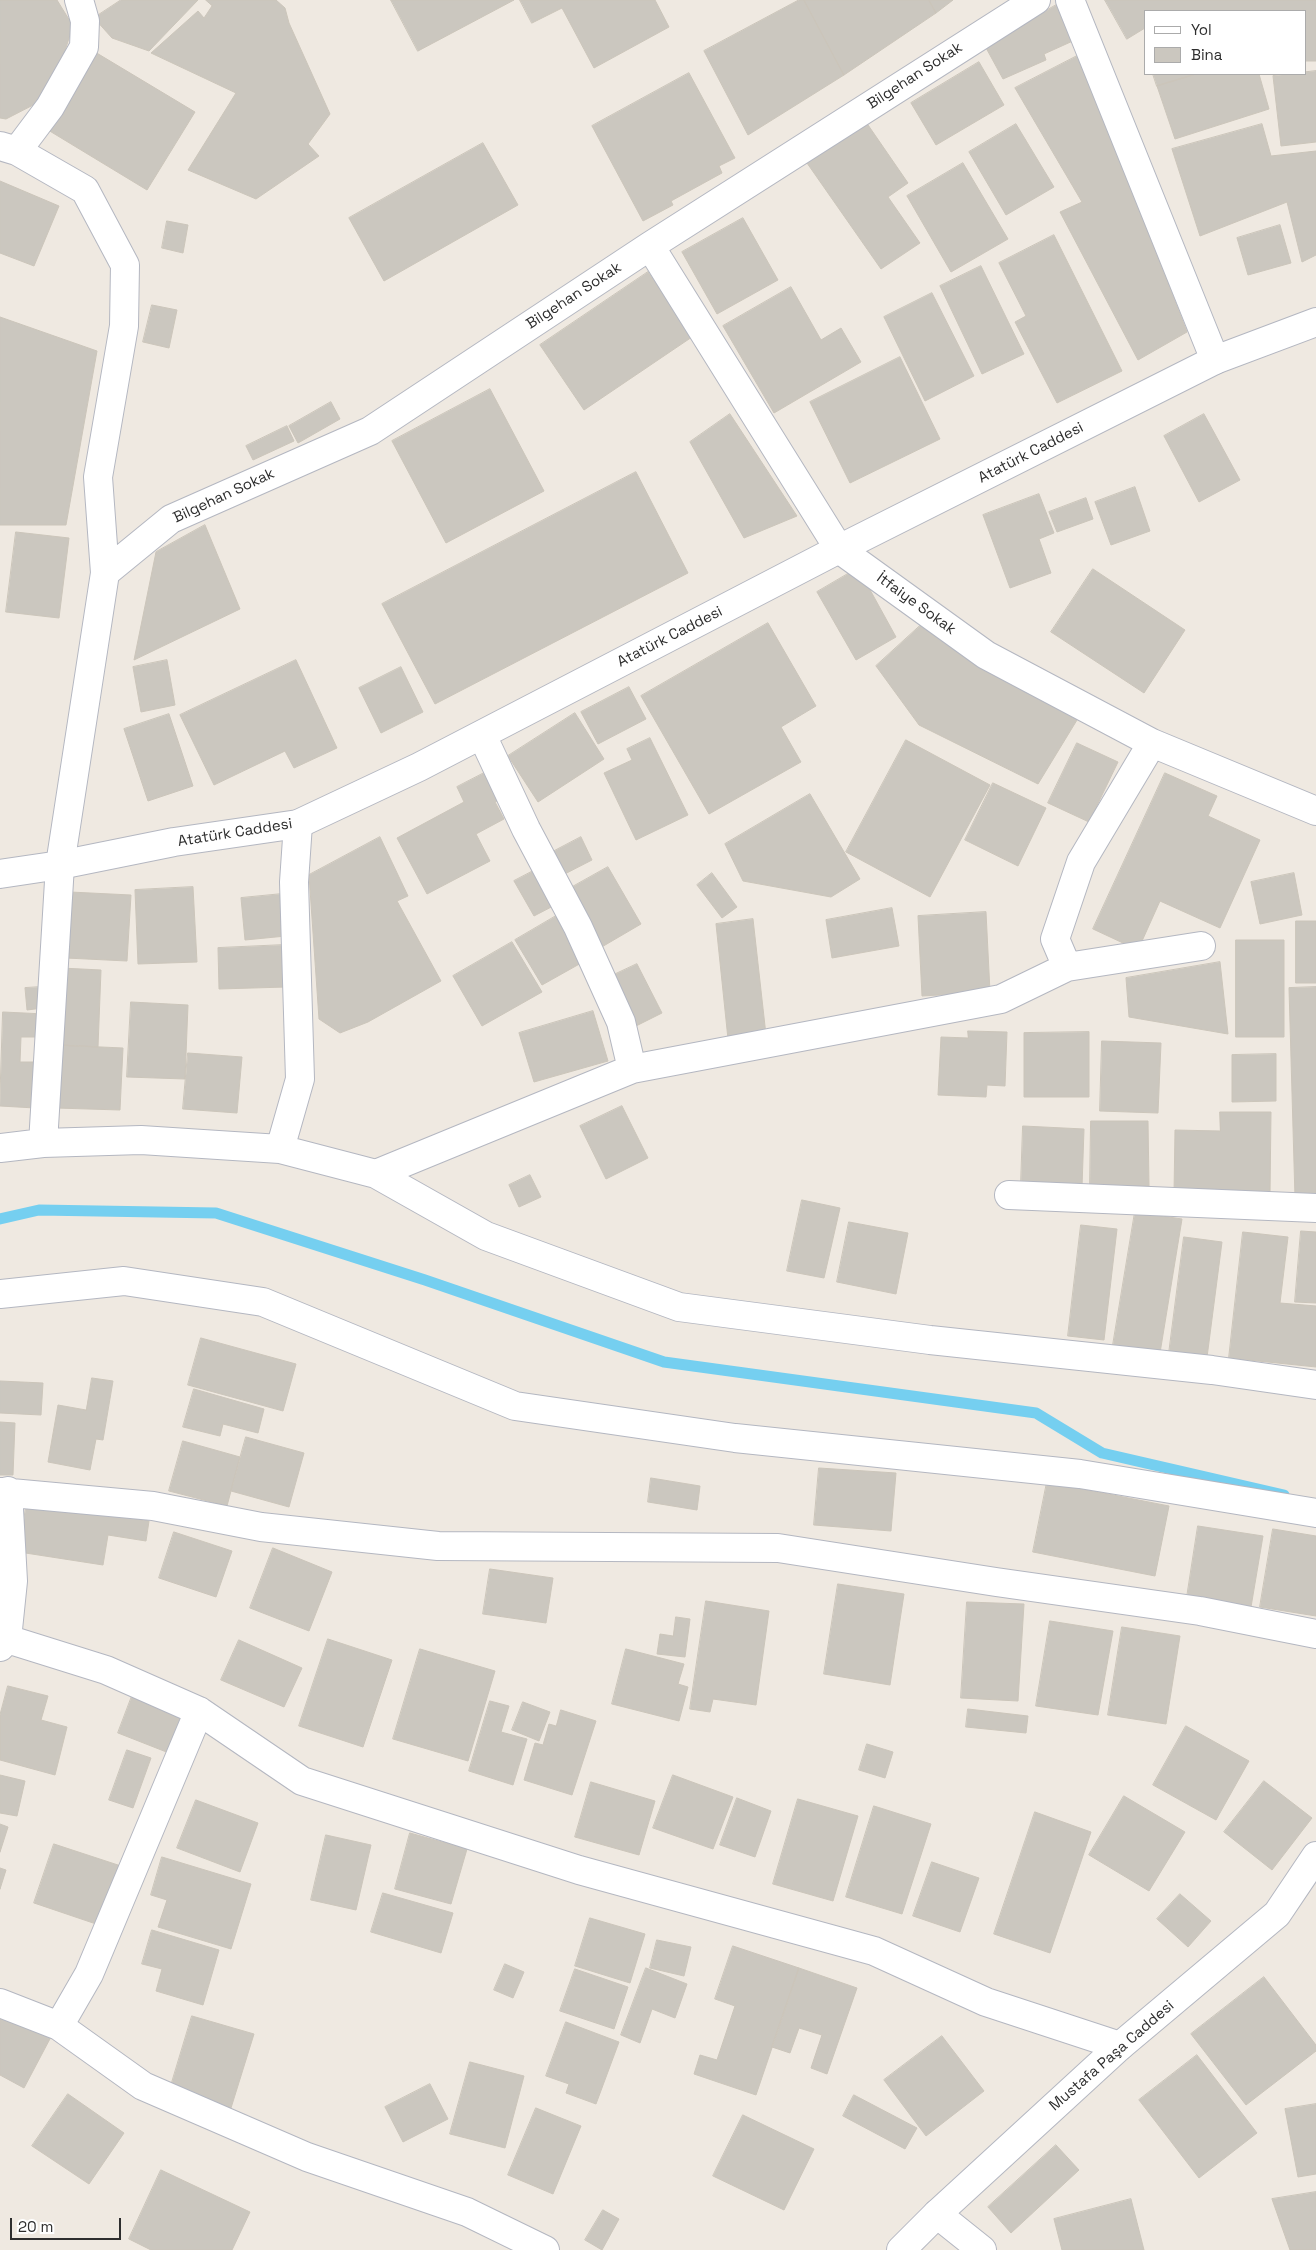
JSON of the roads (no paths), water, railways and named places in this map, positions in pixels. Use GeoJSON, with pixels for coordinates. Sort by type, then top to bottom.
{"type":"FeatureCollection","features":[{"type":"Feature","properties":{"kind":"street"},"geometry":{"type":"LineString","coordinates":[[43,1142],[60,865],[105,573],[98,478],[124,326],[125,265],[85,190],[8,149],[50,107],[84,46],[85,20],[79,0]]}},
{"type":"Feature","properties":{"kind":"street","name":"Bilgehan Sokak"},"geometry":{"type":"LineString","coordinates":[[105,573],[171,519],[370,431],[650,246],[1036,0]]}},
{"type":"Feature","properties":{"kind":"street"},"geometry":{"type":"LineString","coordinates":[[1070,0],[1215,360]]}},
{"type":"Feature","properties":{"kind":"street","name":"İtfaiye Sokak"},"geometry":{"type":"LineString","coordinates":[[650,246],[838,549],[986,655],[1152,743],[1316,811]]}},
{"type":"Feature","properties":{"kind":"street","name":"Atatürk Caddesi"},"geometry":{"type":"LineString","coordinates":[[0,874],[60,865],[174,842],[298,824],[419,767],[838,549],[1215,360],[1316,322]]}},
{"type":"Feature","properties":{"kind":"street"},"geometry":{"type":"LineString","coordinates":[[482,735],[526,828],[578,927],[621,1022],[632,1069]]}},
{"type":"Feature","properties":{"kind":"street"},"geometry":{"type":"LineString","coordinates":[[1067,967],[1055,938],[1080,862],[1152,743]]}},
{"type":"Feature","properties":{"kind":"street"},"geometry":{"type":"LineString","coordinates":[[280,1149],[300,1079],[294,882],[298,824]]}},
{"type":"Feature","properties":{"kind":"street"},"geometry":{"type":"LineString","coordinates":[[376,1174],[632,1069],[1001,999],[1067,967],[1201,946]]}},
{"type":"Feature","properties":{"kind":"street"},"geometry":{"type":"LineString","coordinates":[[0,1148],[43,1142],[141,1140],[280,1149],[376,1174],[486,1236],[679,1307],[930,1340],[1212,1370],[1316,1385]]}},
{"type":"Feature","properties":{"kind":"street"},"geometry":{"type":"LineString","coordinates":[[1009,1195],[1316,1208]]}},
{"type":"Feature","properties":{"kind":"street"},"geometry":{"type":"LineString","coordinates":[[0,1294],[124,1281],[263,1302],[515,1406],[735,1438],[1080,1474],[1316,1513]]}},
{"type":"Feature","properties":{"kind":"street"},"geometry":{"type":"LineString","coordinates":[[1120,2046],[986,2002],[874,1951],[579,1870],[302,1781],[199,1711],[106,1670],[4,1643],[13,1581],[4,1491],[153,1506],[261,1527],[438,1546],[778,1548],[1200,1611],[1316,1634]]}},
{"type":"Feature","properties":{"kind":"street"},"geometry":{"type":"LineString","coordinates":[[59,2026],[89,1974],[199,1711]]}},
{"type":"Feature","properties":{"kind":"street","name":"Mustafa Paşa Caddesi"},"geometry":{"type":"LineString","coordinates":[[901,2250],[937,2214],[1120,2046],[1277,1914],[1316,1856]]}},
{"type":"Feature","properties":{"kind":"street"},"geometry":{"type":"LineString","coordinates":[[0,2003],[59,2026],[143,2086],[307,2157],[467,2212],[545,2250]]}},
{"type":"Feature","properties":{"kind":"street"},"geometry":{"type":"LineString","coordinates":[[937,2214],[982,2250]]}},
{"type":"Feature","properties":{"kind":"waterway"},"geometry":{"type":"LineString","coordinates":[[0,1219],[39,1210],[216,1213],[425,1280],[664,1362],[1036,1413],[1102,1453],[1284,1495]]}}]}
